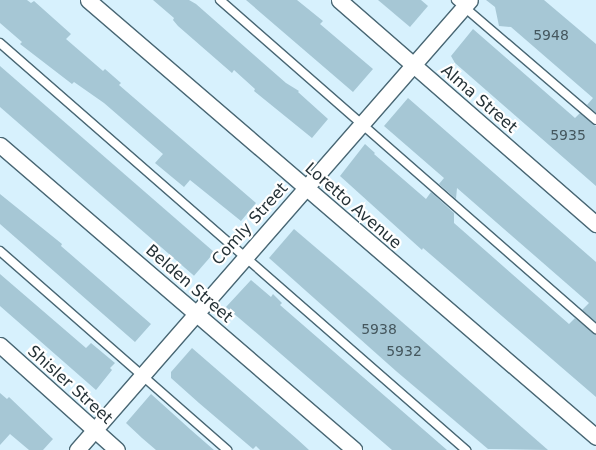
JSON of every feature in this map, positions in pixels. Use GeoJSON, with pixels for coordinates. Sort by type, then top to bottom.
{"type":"FeatureCollection","features":[{"type":"Feature","properties":{"kind":"street","name":"Loretto Avenue"},"geometry":{"type":"LineString","coordinates":[[88,0],[305,189],[596,437]]}},
{"type":"Feature","properties":{"kind":"street","name":"Alma Street"},"geometry":{"type":"LineString","coordinates":[[339,0],[596,224]]}},
{"type":"Feature","properties":{"kind":"street","name":"Comly Street"},"geometry":{"type":"LineString","coordinates":[[77,450],[142,377],[244,256],[414,65],[464,2]]}},
{"type":"Feature","properties":{"kind":"street","name":"Belden Street"},"geometry":{"type":"LineString","coordinates":[[0,145],[354,450]]}},
{"type":"Feature","properties":{"kind":"street","name":"Shisler Street"},"geometry":{"type":"LineString","coordinates":[[0,346],[116,450]]}},
{"type":"Feature","properties":{"kind":"street"},"geometry":{"type":"LineString","coordinates":[[593,450],[596,446]]}},
{"type":"Feature","properties":{"kind":"lane"},"geometry":{"type":"LineString","coordinates":[[220,0],[596,329]]}},
{"type":"Feature","properties":{"kind":"lane"},"geometry":{"type":"LineString","coordinates":[[464,2],[596,120]]}},
{"type":"Feature","properties":{"kind":"lane"},"geometry":{"type":"LineString","coordinates":[[0,43],[466,450]]}},
{"type":"Feature","properties":{"kind":"lane"},"geometry":{"type":"LineString","coordinates":[[0,251],[227,450]]}},
{"type":"Feature","properties":{"kind":"building"},"geometry":{"type":"Polygon","coordinates":[[[0,0],[27,0],[31,3],[34,1],[71,34],[66,39],[103,71],[105,69],[121,83],[119,85],[256,203],[241,221],[190,180],[184,187],[155,163],[163,154],[104,103],[74,82],[72,84],[20,44],[22,42],[0,23],[0,0]]]}},
{"type":"Feature","properties":{"kind":"building"},"geometry":{"type":"Polygon","coordinates":[[[153,0],[189,0],[196,4],[286,83],[299,91],[328,119],[312,138],[254,91],[255,89],[234,70],[232,73],[178,26],[173,20],[174,18],[153,0]]]}},
{"type":"Feature","properties":{"kind":"building"},"geometry":{"type":"Polygon","coordinates":[[[246,0],[297,0],[323,21],[320,24],[373,69],[353,92],[246,0]]]}},
{"type":"Feature","properties":{"kind":"building"},"geometry":{"type":"Polygon","coordinates":[[[378,0],[421,0],[428,6],[410,27],[378,0]]]}},
{"type":"Feature","properties":{"kind":"building"},"geometry":{"type":"Polygon","coordinates":[[[486,0],[544,0],[596,44],[596,113],[587,105],[593,98],[511,27],[499,26],[495,7],[486,0]]]}},
{"type":"Feature","properties":{"kind":"building"},"geometry":{"type":"Polygon","coordinates":[[[473,29],[575,118],[580,113],[596,126],[596,186],[455,63],[451,56],[473,29]]]}},
{"type":"Feature","properties":{"kind":"building"},"geometry":{"type":"Polygon","coordinates":[[[0,66],[214,252],[194,276],[0,107],[0,66]]]}},
{"type":"Feature","properties":{"kind":"building"},"geometry":{"type":"Polygon","coordinates":[[[408,98],[596,262],[596,322],[582,310],[589,303],[457,188],[456,199],[439,184],[444,178],[384,126],[408,98]]]}},
{"type":"Feature","properties":{"kind":"building"},"geometry":{"type":"Polygon","coordinates":[[[365,144],[426,199],[431,192],[454,213],[454,223],[569,324],[575,318],[596,335],[596,397],[423,248],[422,250],[340,176],[365,144]]]}},
{"type":"Feature","properties":{"kind":"building"},"geometry":{"type":"Polygon","coordinates":[[[0,194],[62,244],[61,246],[151,324],[135,342],[0,224],[0,194]]]}},
{"type":"Feature","properties":{"kind":"building"},"geometry":{"type":"Polygon","coordinates":[[[294,229],[548,450],[488,449],[396,371],[269,258],[294,229]]]}},
{"type":"Feature","properties":{"kind":"building"},"geometry":{"type":"Polygon","coordinates":[[[0,274],[86,348],[91,343],[115,363],[110,368],[112,370],[96,390],[0,306],[0,274]]]}},
{"type":"Feature","properties":{"kind":"building"},"geometry":{"type":"Polygon","coordinates":[[[251,280],[271,297],[273,294],[282,303],[280,305],[447,450],[392,450],[226,307],[251,280]]]}},
{"type":"Feature","properties":{"kind":"building"},"geometry":{"type":"Polygon","coordinates":[[[192,348],[309,450],[260,450],[256,446],[253,449],[199,403],[171,378],[171,372],[192,348]]]}},
{"type":"Feature","properties":{"kind":"building"},"geometry":{"type":"Polygon","coordinates":[[[0,393],[7,399],[9,397],[53,439],[43,450],[29,450],[10,434],[0,445],[0,393]]]}},
{"type":"Feature","properties":{"kind":"building"},"geometry":{"type":"Polygon","coordinates":[[[151,394],[214,450],[156,450],[142,438],[126,423],[151,394]]]}}]}
